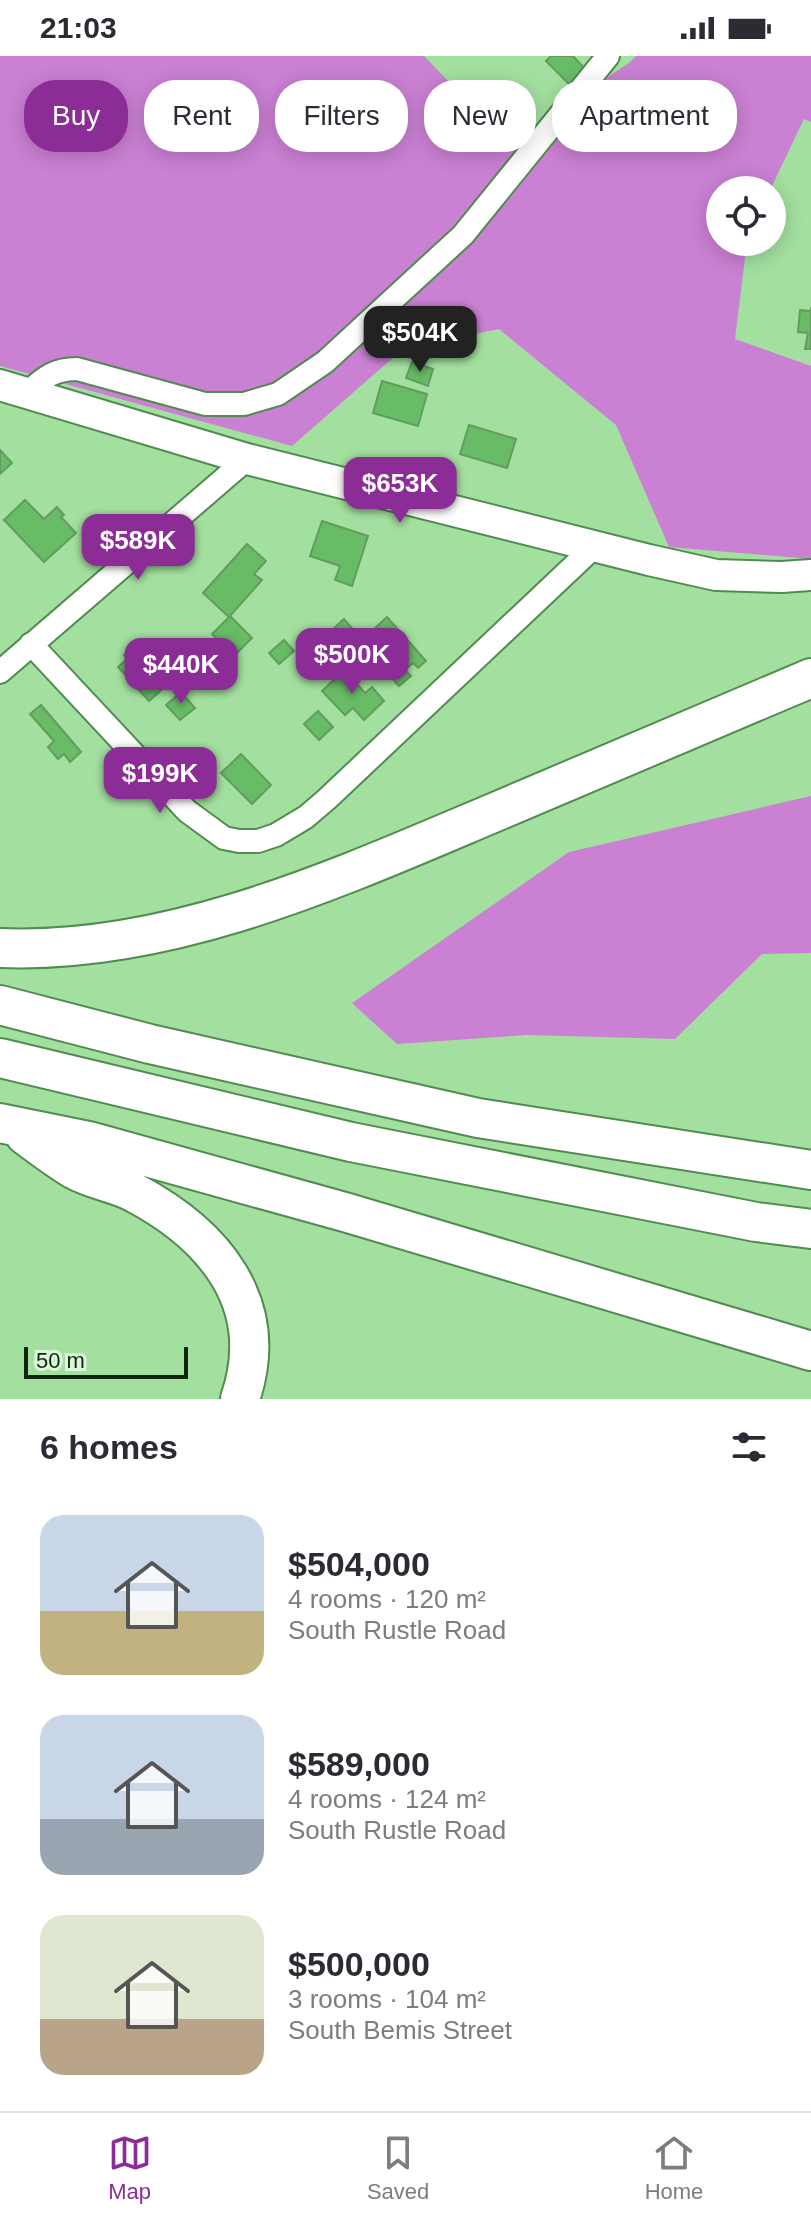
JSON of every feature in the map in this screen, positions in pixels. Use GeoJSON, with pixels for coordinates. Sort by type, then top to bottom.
{"type":"FeatureCollection","features":[{"type":"Feature","properties":{"kind":"highway"},"geometry":{"type":"LineString","coordinates":[[0,948],[84,945],[154,934],[224,917],[432,838],[811,678]]}},
{"type":"Feature","properties":{"kind":"highway"},"geometry":{"type":"LineString","coordinates":[[0,1005],[150,1044],[478,1118],[811,1170]]}},
{"type":"Feature","properties":{"kind":"highway"},"geometry":{"type":"LineString","coordinates":[[0,1058],[351,1142],[756,1222],[811,1229]]}},
{"type":"Feature","properties":{"kind":"highway"},"geometry":{"type":"LineString","coordinates":[[6,1125],[89,1141],[318,1205],[811,1351]]}},
{"type":"Feature","properties":{"kind":"highway"},"geometry":{"type":"LineString","coordinates":[[6,1125],[76,1171],[130,1191],[179,1219],[216,1254],[232,1279],[245,1312],[249,1337],[240,1399]]}},
{"type":"Feature","properties":{"kind":"street"},"geometry":{"type":"LineString","coordinates":[[14,388],[60,369],[77,369],[205,404],[244,404],[278,394],[325,362],[463,235],[608,56]]}},
{"type":"Feature","properties":{"kind":"street"},"geometry":{"type":"LineString","coordinates":[[14,388],[247,459],[716,575],[811,575]]}},
{"type":"Feature","properties":{"kind":"street"},"geometry":{"type":"LineString","coordinates":[[0,672],[247,459]]}},
{"type":"Feature","properties":{"kind":"street"},"geometry":{"type":"LineString","coordinates":[[31,644],[187,811],[224,838],[258,841],[276,835],[306,817],[327,799],[596,545]]}},
{"type":"Feature","properties":{"kind":"shaded area"},"geometry":{"type":"Polygon","coordinates":[[[0,56],[424,56],[447,80],[424,80],[424,152],[536,152],[536,124],[552,114],[552,152],[737,152],[737,80],[603,80],[636,56],[811,56],[811,122],[804,119],[777,176],[706,176],[706,256],[745,256],[735,339],[811,366],[811,559],[669,547],[616,425],[499,329],[403,349],[292,446],[0,366],[0,56]]]}},
{"type":"Feature","properties":{"kind":"shaded area"},"geometry":{"type":"Polygon","coordinates":[[[811,796],[811,953],[762,954],[675,1039],[527,1035],[397,1044],[352,1003],[569,852],[811,796]]]}},
{"type":"Feature","properties":{"kind":"building"},"geometry":{"type":"Polygon","coordinates":[[[551,56],[573,56],[587,71],[579,80],[565,80],[546,61],[551,56]]]}},
{"type":"Feature","properties":{"kind":"building"},"geometry":{"type":"Polygon","coordinates":[[[800,310],[811,311],[811,349],[805,349],[808,333],[798,332],[800,310]]]}},
{"type":"Feature","properties":{"kind":"building"},"geometry":{"type":"Polygon","coordinates":[[[412,362],[433,369],[428,386],[406,378],[412,362]]]}},
{"type":"Feature","properties":{"kind":"building"},"geometry":{"type":"Polygon","coordinates":[[[382,381],[427,394],[418,426],[373,413],[382,381]]]}},
{"type":"Feature","properties":{"kind":"building"},"geometry":{"type":"Polygon","coordinates":[[[469,425],[516,439],[507,468],[460,454],[469,425]]]}},
{"type":"Feature","properties":{"kind":"building"},"geometry":{"type":"Polygon","coordinates":[[[0,450],[12,463],[0,474],[0,450]]]}},
{"type":"Feature","properties":{"kind":"building"},"geometry":{"type":"Polygon","coordinates":[[[25,500],[44,519],[57,507],[64,515],[61,517],[76,533],[44,562],[4,520],[25,500]]]}},
{"type":"Feature","properties":{"kind":"building"},"geometry":{"type":"Polygon","coordinates":[[[322,521],[368,536],[352,586],[335,580],[340,566],[310,556],[322,521]]]}},
{"type":"Feature","properties":{"kind":"building"},"geometry":{"type":"Polygon","coordinates":[[[247,544],[266,561],[254,574],[262,580],[229,617],[203,593],[247,544]]]}},
{"type":"Feature","properties":{"kind":"building"},"geometry":{"type":"Polygon","coordinates":[[[230,616],[252,638],[234,656],[212,634],[230,616]]]}},
{"type":"Feature","properties":{"kind":"building"},"geometry":{"type":"Polygon","coordinates":[[[387,617],[426,661],[418,668],[413,663],[405,670],[411,676],[399,686],[367,650],[359,658],[333,629],[344,619],[362,640],[387,617]]]}},
{"type":"Feature","properties":{"kind":"building"},"geometry":{"type":"Polygon","coordinates":[[[284,640],[294,651],[279,664],[269,653],[284,640]]]}},
{"type":"Feature","properties":{"kind":"building"},"geometry":{"type":"Polygon","coordinates":[[[133,646],[167,685],[149,701],[118,667],[127,659],[124,655],[133,646]]]}},
{"type":"Feature","properties":{"kind":"building"},"geometry":{"type":"Polygon","coordinates":[[[344,670],[365,693],[372,687],[384,701],[364,720],[353,708],[345,715],[322,691],[344,670]]]}},
{"type":"Feature","properties":{"kind":"building"},"geometry":{"type":"Polygon","coordinates":[[[181,692],[195,708],[180,720],[166,705],[181,692]]]}},
{"type":"Feature","properties":{"kind":"building"},"geometry":{"type":"Polygon","coordinates":[[[41,705],[81,752],[70,762],[64,754],[58,759],[48,747],[54,741],[30,714],[41,705]]]}},
{"type":"Feature","properties":{"kind":"building"},"geometry":{"type":"Polygon","coordinates":[[[318,711],[333,727],[319,740],[304,724],[318,711]]]}},
{"type":"Feature","properties":{"kind":"building"},"geometry":{"type":"Polygon","coordinates":[[[241,754],[271,785],[252,804],[221,773],[241,754]]]}}]}
